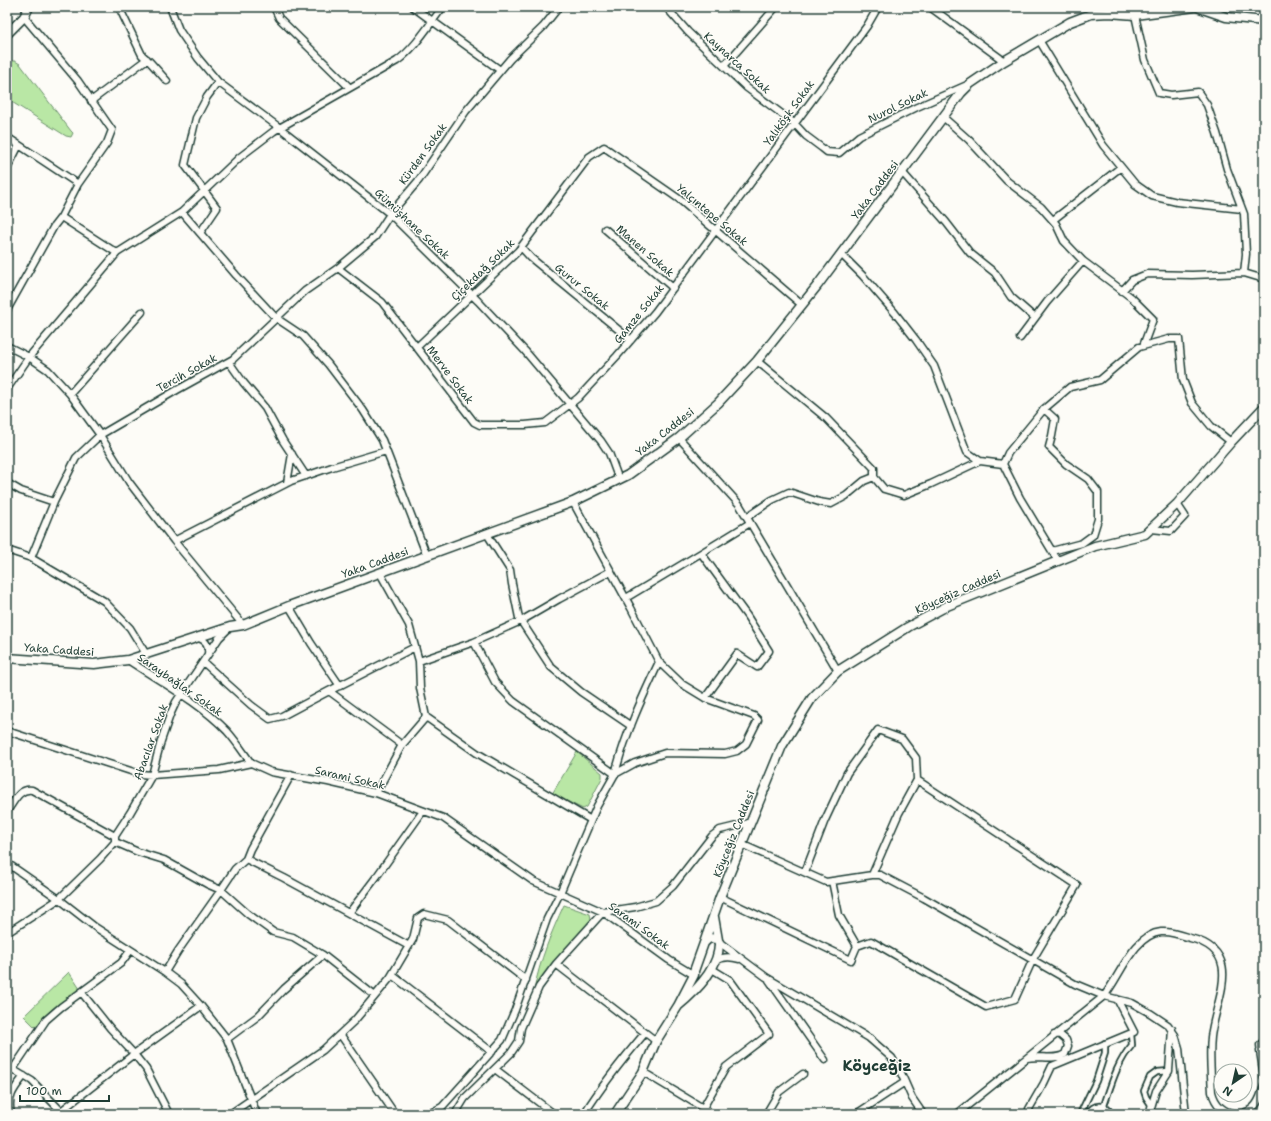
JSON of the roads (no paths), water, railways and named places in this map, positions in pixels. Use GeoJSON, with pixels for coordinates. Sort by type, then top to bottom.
{"type":"FeatureCollection","features":[{"type":"Feature","properties":{"kind":"street"},"geometry":{"type":"LineString","coordinates":[[7,34],[24,17],[30,7]]}},
{"type":"Feature","properties":{"kind":"street"},"geometry":{"type":"LineString","coordinates":[[119,7],[142,55],[167,81]]}},
{"type":"Feature","properties":{"kind":"street","name":"Gümüşhane Sokak"},"geometry":{"type":"LineString","coordinates":[[170,7],[179,30],[198,58],[218,82],[280,128],[390,214],[472,295],[525,351],[601,441],[609,453],[620,480]]}},
{"type":"Feature","properties":{"kind":"street"},"geometry":{"type":"LineString","coordinates":[[274,7],[279,18],[349,87]]}},
{"type":"Feature","properties":{"kind":"street"},"geometry":{"type":"LineString","coordinates":[[413,7],[500,70]]}},
{"type":"Feature","properties":{"kind":"street"},"geometry":{"type":"LineString","coordinates":[[7,389],[29,357],[116,253],[182,212],[240,157],[280,128],[405,55],[442,7]]}},
{"type":"Feature","properties":{"kind":"street","name":"Kürden Sokak"},"geometry":{"type":"LineString","coordinates":[[276,318],[306,291],[338,268],[375,236],[390,214],[419,180],[466,111],[500,70],[543,27],[559,7]]}},
{"type":"Feature","properties":{"kind":"street","name":"Kaynarca Sokak"},"geometry":{"type":"LineString","coordinates":[[666,7],[688,32],[747,88],[794,123],[806,136],[827,152],[839,153]]}},
{"type":"Feature","properties":{"kind":"street"},"geometry":{"type":"LineString","coordinates":[[724,66],[776,7]]}},
{"type":"Feature","properties":{"kind":"street","name":"Yalıköşk Sokak"},"geometry":{"type":"LineString","coordinates":[[716,230],[867,26],[878,7]]}},
{"type":"Feature","properties":{"kind":"street"},"geometry":{"type":"LineString","coordinates":[[930,7],[1004,61]]}},
{"type":"Feature","properties":{"kind":"street"},"geometry":{"type":"LineString","coordinates":[[1196,7],[1226,17],[1264,21]]}},
{"type":"Feature","properties":{"kind":"street","name":"Yaka Caddesi"},"geometry":{"type":"LineString","coordinates":[[7,658],[94,664],[128,660],[230,627],[243,625],[289,606],[573,502],[620,480],[679,438],[718,403],[756,361],[802,305],[961,93],[970,84],[1004,61],[1070,22],[1091,14],[1109,13],[1135,15],[1196,7]]}},
{"type":"Feature","properties":{"kind":"street"},"geometry":{"type":"LineString","coordinates":[[1135,15],[1146,60],[1159,92],[1170,95],[1198,92],[1207,105],[1227,169],[1244,214],[1246,254],[1244,273]]}},
{"type":"Feature","properties":{"kind":"street"},"geometry":{"type":"LineString","coordinates":[[7,310],[54,226],[61,217],[78,184],[107,143],[112,130],[78,81],[24,17]]}},
{"type":"Feature","properties":{"kind":"street"},"geometry":{"type":"LineString","coordinates":[[1039,40],[1103,145],[1135,184],[1152,196],[1177,202],[1242,209]]}},
{"type":"Feature","properties":{"kind":"street"},"geometry":{"type":"LineString","coordinates":[[91,101],[147,59]]}},
{"type":"Feature","properties":{"kind":"street"},"geometry":{"type":"LineString","coordinates":[[200,233],[217,208],[185,165],[196,118],[207,97],[218,82]]}},
{"type":"Feature","properties":{"kind":"street","name":"Nurol Sokak"},"geometry":{"type":"LineString","coordinates":[[839,153],[859,136],[917,107],[970,84]]}},
{"type":"Feature","properties":{"kind":"street"},"geometry":{"type":"LineString","coordinates":[[943,117],[969,140],[1007,181],[1041,207],[1056,224],[1064,241],[1083,261],[1132,298],[1153,319],[1143,346]]}},
{"type":"Feature","properties":{"kind":"street"},"geometry":{"type":"LineString","coordinates":[[7,137],[78,184]]}},
{"type":"Feature","properties":{"kind":"street"},"geometry":{"type":"LineString","coordinates":[[7,169],[19,145]]}},
{"type":"Feature","properties":{"kind":"street","name":"Yalçıntepe Sokak"},"geometry":{"type":"LineString","coordinates":[[604,147],[679,199],[802,305]]}},
{"type":"Feature","properties":{"kind":"street","name":"Çiçekdağ Sokak"},"geometry":{"type":"LineString","coordinates":[[417,347],[521,248],[589,157],[604,147]]}},
{"type":"Feature","properties":{"kind":"street"},"geometry":{"type":"LineString","coordinates":[[1053,220],[1121,167]]}},
{"type":"Feature","properties":{"kind":"street"},"geometry":{"type":"LineString","coordinates":[[902,172],[946,222],[970,253],[995,273],[1011,297],[1035,318]]}},
{"type":"Feature","properties":{"kind":"street"},"geometry":{"type":"LineString","coordinates":[[182,212],[236,275],[276,318],[303,336],[328,364],[363,410],[382,440],[427,556]]}},
{"type":"Feature","properties":{"kind":"street"},"geometry":{"type":"LineString","coordinates":[[61,217],[116,253]]}},
{"type":"Feature","properties":{"kind":"street","name":"Manen Sokak"},"geometry":{"type":"LineString","coordinates":[[605,229],[673,288]]}},
{"type":"Feature","properties":{"kind":"street","name":"Gamze Sokak"},"geometry":{"type":"LineString","coordinates":[[570,405],[631,340],[673,288],[716,230]]}},
{"type":"Feature","properties":{"kind":"street","name":"Gurur Sokak"},"geometry":{"type":"LineString","coordinates":[[521,248],[531,258],[631,340]]}},
{"type":"Feature","properties":{"kind":"street"},"geometry":{"type":"LineString","coordinates":[[841,254],[863,276],[916,340],[934,366],[967,452],[980,461],[1002,464]]}},
{"type":"Feature","properties":{"kind":"street"},"geometry":{"type":"LineString","coordinates":[[1020,338],[1083,261]]}},
{"type":"Feature","properties":{"kind":"street","name":"Merve Sokak"},"geometry":{"type":"LineString","coordinates":[[338,268],[382,302],[474,422],[480,425],[525,425],[546,422],[570,405]]}},
{"type":"Feature","properties":{"kind":"street"},"geometry":{"type":"LineString","coordinates":[[1122,291],[1132,280],[1147,274],[1192,275],[1244,273],[1264,279]]}},
{"type":"Feature","properties":{"kind":"street"},"geometry":{"type":"LineString","coordinates":[[70,394],[142,312]]}},
{"type":"Feature","properties":{"kind":"street","name":"Tercih Sokak"},"geometry":{"type":"LineString","coordinates":[[32,558],[54,502],[76,458],[100,435],[177,390],[233,360],[276,318]]}},
{"type":"Feature","properties":{"kind":"street"},"geometry":{"type":"LineString","coordinates":[[1002,464],[1008,453],[1044,409],[1070,387],[1100,380],[1139,346],[1179,339],[1183,380],[1192,403],[1211,426],[1231,442]]}},
{"type":"Feature","properties":{"kind":"street"},"geometry":{"type":"LineString","coordinates":[[7,346],[29,357],[48,370],[70,394],[100,435],[129,482],[174,542],[243,625]]}},
{"type":"Feature","properties":{"kind":"street"},"geometry":{"type":"LineString","coordinates":[[756,361],[826,418],[874,468],[874,477],[884,489],[904,495],[980,461]]}},
{"type":"Feature","properties":{"kind":"street"},"geometry":{"type":"LineString","coordinates":[[229,362],[243,382],[265,408],[306,476]]}},
{"type":"Feature","properties":{"kind":"street","name":"Köyceğiz Caddesi"},"geometry":{"type":"LineString","coordinates":[[694,975],[720,897],[782,746],[812,698],[838,671],[908,626],[947,606],[1095,546],[1145,534],[1177,504],[1264,407]]}},
{"type":"Feature","properties":{"kind":"street"},"geometry":{"type":"LineString","coordinates":[[1044,409],[1055,419],[1049,448],[1066,464],[1088,479],[1098,492],[1098,519],[1093,535],[1082,542],[1052,551]]}},
{"type":"Feature","properties":{"kind":"street"},"geometry":{"type":"LineString","coordinates":[[679,438],[739,504],[838,671]]}},
{"type":"Feature","properties":{"kind":"street"},"geometry":{"type":"LineString","coordinates":[[174,542],[287,483],[332,467],[386,451]]}},
{"type":"Feature","properties":{"kind":"street"},"geometry":{"type":"LineString","coordinates":[[287,483],[292,454]]}},
{"type":"Feature","properties":{"kind":"street"},"geometry":{"type":"LineString","coordinates":[[1002,464],[1020,498],[1058,561]]}},
{"type":"Feature","properties":{"kind":"street"},"geometry":{"type":"LineString","coordinates":[[626,598],[701,553],[749,520],[772,500],[789,492],[819,502],[831,504],[846,496],[864,481],[874,477]]}},
{"type":"Feature","properties":{"kind":"street"},"geometry":{"type":"LineString","coordinates":[[7,483],[21,491],[54,502]]}},
{"type":"Feature","properties":{"kind":"street"},"geometry":{"type":"LineString","coordinates":[[573,502],[626,598],[659,662],[682,684],[705,698],[754,716],[758,720],[746,744],[737,751],[725,754],[665,753],[635,763],[615,774]]}},
{"type":"Feature","properties":{"kind":"street"},"geometry":{"type":"LineString","coordinates":[[1151,528],[1171,531],[1185,516],[1177,504]]}},
{"type":"Feature","properties":{"kind":"street"},"geometry":{"type":"LineString","coordinates":[[487,534],[510,570],[519,618],[551,667],[581,692],[631,726]]}},
{"type":"Feature","properties":{"kind":"street"},"geometry":{"type":"LineString","coordinates":[[7,550],[32,558],[104,601],[130,628],[146,654]]}},
{"type":"Feature","properties":{"kind":"street"},"geometry":{"type":"LineString","coordinates":[[701,553],[747,616],[769,651],[757,667],[737,654],[705,698]]}},
{"type":"Feature","properties":{"kind":"street"},"geometry":{"type":"LineString","coordinates":[[419,662],[474,642],[521,621],[611,571]]}},
{"type":"Feature","properties":{"kind":"street"},"geometry":{"type":"LineString","coordinates":[[380,573],[409,625],[419,662],[420,688],[426,717],[477,753],[591,820]]}},
{"type":"Feature","properties":{"kind":"street"},"geometry":{"type":"LineString","coordinates":[[289,606],[311,643],[340,686]]}},
{"type":"Feature","properties":{"kind":"street","name":"Abacılar Sokak"},"geometry":{"type":"LineString","coordinates":[[7,935],[10,931],[59,899],[100,859],[115,839],[152,775],[170,716],[176,702],[219,638],[230,627]]}},
{"type":"Feature","properties":{"kind":"street"},"geometry":{"type":"LineString","coordinates":[[199,638],[203,639],[207,643],[208,655]]}},
{"type":"Feature","properties":{"kind":"street"},"geometry":{"type":"LineString","coordinates":[[474,642],[495,682],[513,701],[615,774]]}},
{"type":"Feature","properties":{"kind":"street"},"geometry":{"type":"LineString","coordinates":[[203,662],[251,705],[270,719],[282,716],[415,647]]}},
{"type":"Feature","properties":{"kind":"street","name":"Saraybağlar Sokak"},"geometry":{"type":"LineString","coordinates":[[128,660],[204,712],[226,731],[251,763]]}},
{"type":"Feature","properties":{"kind":"street"},"geometry":{"type":"LineString","coordinates":[[429,1114],[442,1107],[447,1102],[502,1040],[515,1010],[547,919],[597,806],[615,774],[620,755],[644,692],[659,662]]}},
{"type":"Feature","properties":{"kind":"street"},"geometry":{"type":"LineString","coordinates":[[328,691],[402,744]]}},
{"type":"Feature","properties":{"kind":"street"},"geometry":{"type":"LineString","coordinates":[[376,793],[402,744],[426,717]]}},
{"type":"Feature","properties":{"kind":"street"},"geometry":{"type":"LineString","coordinates":[[805,872],[826,820],[848,773],[878,730],[902,739],[916,758],[918,780],[899,813],[872,875]]}},
{"type":"Feature","properties":{"kind":"street"},"geometry":{"type":"LineString","coordinates":[[7,731],[140,774],[152,775],[219,770],[251,763]]}},
{"type":"Feature","properties":{"kind":"street","name":"Sarami Sokak"},"geometry":{"type":"LineString","coordinates":[[251,763],[271,772],[328,782],[376,793],[443,818],[533,881],[603,912],[676,965],[694,975]]}},
{"type":"Feature","properties":{"kind":"street"},"geometry":{"type":"LineString","coordinates":[[165,972],[235,869],[246,859],[290,775]]}},
{"type":"Feature","properties":{"kind":"street"},"geometry":{"type":"LineString","coordinates":[[720,897],[851,960],[857,946],[871,941],[986,1007],[1015,999],[1033,959],[1077,885],[918,780]]}},
{"type":"Feature","properties":{"kind":"street"},"geometry":{"type":"LineString","coordinates":[[7,811],[21,792],[26,789],[32,790],[138,852],[164,860],[207,884],[221,890],[248,914],[273,932],[293,937],[323,955],[375,996]]}},
{"type":"Feature","properties":{"kind":"street"},"geometry":{"type":"LineString","coordinates":[[349,913],[377,876],[422,811]]}},
{"type":"Feature","properties":{"kind":"street"},"geometry":{"type":"LineString","coordinates":[[447,1102],[459,1113],[465,1098],[511,1053],[519,1041],[522,1028],[539,987],[556,964],[603,912],[636,907],[656,901],[673,886],[712,836],[720,830],[750,823]]}},
{"type":"Feature","properties":{"kind":"street"},"geometry":{"type":"LineString","coordinates":[[741,844],[826,882],[880,875],[924,898],[1075,984],[1104,996],[1132,1003],[1144,1008],[1163,1021],[1172,1029],[1175,1035],[1179,1048],[1186,1114]]}},
{"type":"Feature","properties":{"kind":"street"},"geometry":{"type":"LineString","coordinates":[[246,859],[409,946]]}},
{"type":"Feature","properties":{"kind":"street"},"geometry":{"type":"LineString","coordinates":[[7,862],[59,899],[96,928],[165,972],[181,984],[201,1006],[226,1040],[257,1114]]}},
{"type":"Feature","properties":{"kind":"street"},"geometry":{"type":"LineString","coordinates":[[832,881],[838,915],[857,946]]}},
{"type":"Feature","properties":{"kind":"street"},"geometry":{"type":"LineString","coordinates":[[230,1114],[323,1050],[354,1020],[392,975],[413,939],[418,918],[424,914],[448,920],[526,980]]}},
{"type":"Feature","properties":{"kind":"street","name":"Köyceğiz Caddesi"},"geometry":{"type":"LineString","coordinates":[[714,914],[719,941]]}},
{"type":"Feature","properties":{"kind":"street"},"geometry":{"type":"LineString","coordinates":[[957,1114],[1104,996],[1136,947],[1146,937],[1153,934],[1169,932],[1204,942],[1218,955],[1222,963],[1224,980],[1214,1018],[1211,1038],[1212,1092],[1214,1098],[1219,1106],[1225,1111],[1236,1114],[1249,1111],[1255,1107],[1261,1096],[1264,1085]]}},
{"type":"Feature","properties":{"kind":"street"},"geometry":{"type":"LineString","coordinates":[[704,943],[711,938],[719,941],[766,977],[869,1038],[892,1058],[912,1098],[923,1114]]}},
{"type":"Feature","properties":{"kind":"street"},"geometry":{"type":"LineString","coordinates":[[678,1006],[694,992],[712,969],[719,951],[719,941]]}},
{"type":"Feature","properties":{"kind":"street"},"geometry":{"type":"LineString","coordinates":[[130,951],[121,963],[61,1007],[46,1020],[10,1067],[43,1091],[63,1112],[134,1054],[201,1006]]}},
{"type":"Feature","properties":{"kind":"street"},"geometry":{"type":"LineString","coordinates":[[226,1040],[258,1016],[284,989],[323,955]]}},
{"type":"Feature","properties":{"kind":"street"},"geometry":{"type":"LineString","coordinates":[[715,961],[726,957],[742,960]]}},
{"type":"Feature","properties":{"kind":"street"},"geometry":{"type":"LineString","coordinates":[[676,965],[688,966],[697,963]]}},
{"type":"Feature","properties":{"kind":"street"},"geometry":{"type":"LineString","coordinates":[[556,964],[656,1041]]}},
{"type":"Feature","properties":{"kind":"street"},"geometry":{"type":"LineString","coordinates":[[703,1108],[726,1067],[769,1034],[730,980],[712,969]]}},
{"type":"Feature","properties":{"kind":"street"},"geometry":{"type":"LineString","coordinates":[[392,975],[492,1052]]}},
{"type":"Feature","properties":{"kind":"street"},"geometry":{"type":"LineString","coordinates":[[615,1114],[643,1072],[656,1041],[678,1006],[694,975],[702,980],[706,977]]}},
{"type":"Feature","properties":{"kind":"street"},"geometry":{"type":"LineString","coordinates":[[766,977],[825,1060]]}},
{"type":"Feature","properties":{"kind":"street"},"geometry":{"type":"LineString","coordinates":[[82,993],[146,1069],[169,1114]]}},
{"type":"Feature","properties":{"kind":"street"},"geometry":{"type":"LineString","coordinates":[[1101,1114],[1114,1076],[1124,1054],[1132,1045],[1131,1034],[1134,1032],[1117,999]]}},
{"type":"Feature","properties":{"kind":"street"},"geometry":{"type":"LineString","coordinates":[[1149,1114],[1156,1091],[1169,1071],[1172,1029]]}},
{"type":"Feature","properties":{"kind":"street"},"geometry":{"type":"LineString","coordinates":[[584,1114],[596,1095],[645,1033]]}},
{"type":"Feature","properties":{"kind":"street"},"geometry":{"type":"LineString","coordinates":[[340,1034],[395,1114]]}},
{"type":"Feature","properties":{"kind":"street"},"geometry":{"type":"LineString","coordinates":[[1053,1036],[1059,1034],[1066,1040],[1068,1049],[1064,1058]]}},
{"type":"Feature","properties":{"kind":"street"},"geometry":{"type":"LineString","coordinates":[[1030,1114],[1029,1109],[1052,1066],[1064,1058],[1131,1034]]}},
{"type":"Feature","properties":{"kind":"street"},"geometry":{"type":"LineString","coordinates":[[1264,1040],[1260,1045],[1264,1077]]}},
{"type":"Feature","properties":{"kind":"street"},"geometry":{"type":"LineString","coordinates":[[1080,1114],[1096,1081],[1105,1053],[1105,1043]]}},
{"type":"Feature","properties":{"kind":"street"},"geometry":{"type":"LineString","coordinates":[[1260,1051],[1264,1057]]}},
{"type":"Feature","properties":{"kind":"street"},"geometry":{"type":"LineString","coordinates":[[1025,1058],[1064,1058]]}},
{"type":"Feature","properties":{"kind":"street"},"geometry":{"type":"LineString","coordinates":[[495,1069],[554,1114]]}},
{"type":"Feature","properties":{"kind":"street"},"geometry":{"type":"LineString","coordinates":[[1152,1106],[1144,1091],[1150,1077],[1157,1072],[1169,1071]]}},
{"type":"Feature","properties":{"kind":"street"},"geometry":{"type":"LineString","coordinates":[[643,1072],[713,1114]]}},
{"type":"Feature","properties":{"kind":"street"},"geometry":{"type":"LineString","coordinates":[[766,1114],[779,1092],[803,1074]]}},
{"type":"Feature","properties":{"kind":"street"},"geometry":{"type":"LineString","coordinates":[[11,1114],[9,1100],[24,1076]]}},
{"type":"Feature","properties":{"kind":"street"},"geometry":{"type":"LineString","coordinates":[[856,1114],[905,1082]]}},
{"type":"Feature","properties":{"kind":"street"},"geometry":{"type":"LineString","coordinates":[[1090,1114],[1094,1107],[1098,1105],[1107,1108],[1111,1114]]}},
{"type":"Feature","properties":{"kind":"district","name":"Köyceğiz"},"geometry":{"type":"Point","coordinates":[877,1066]}}]}
